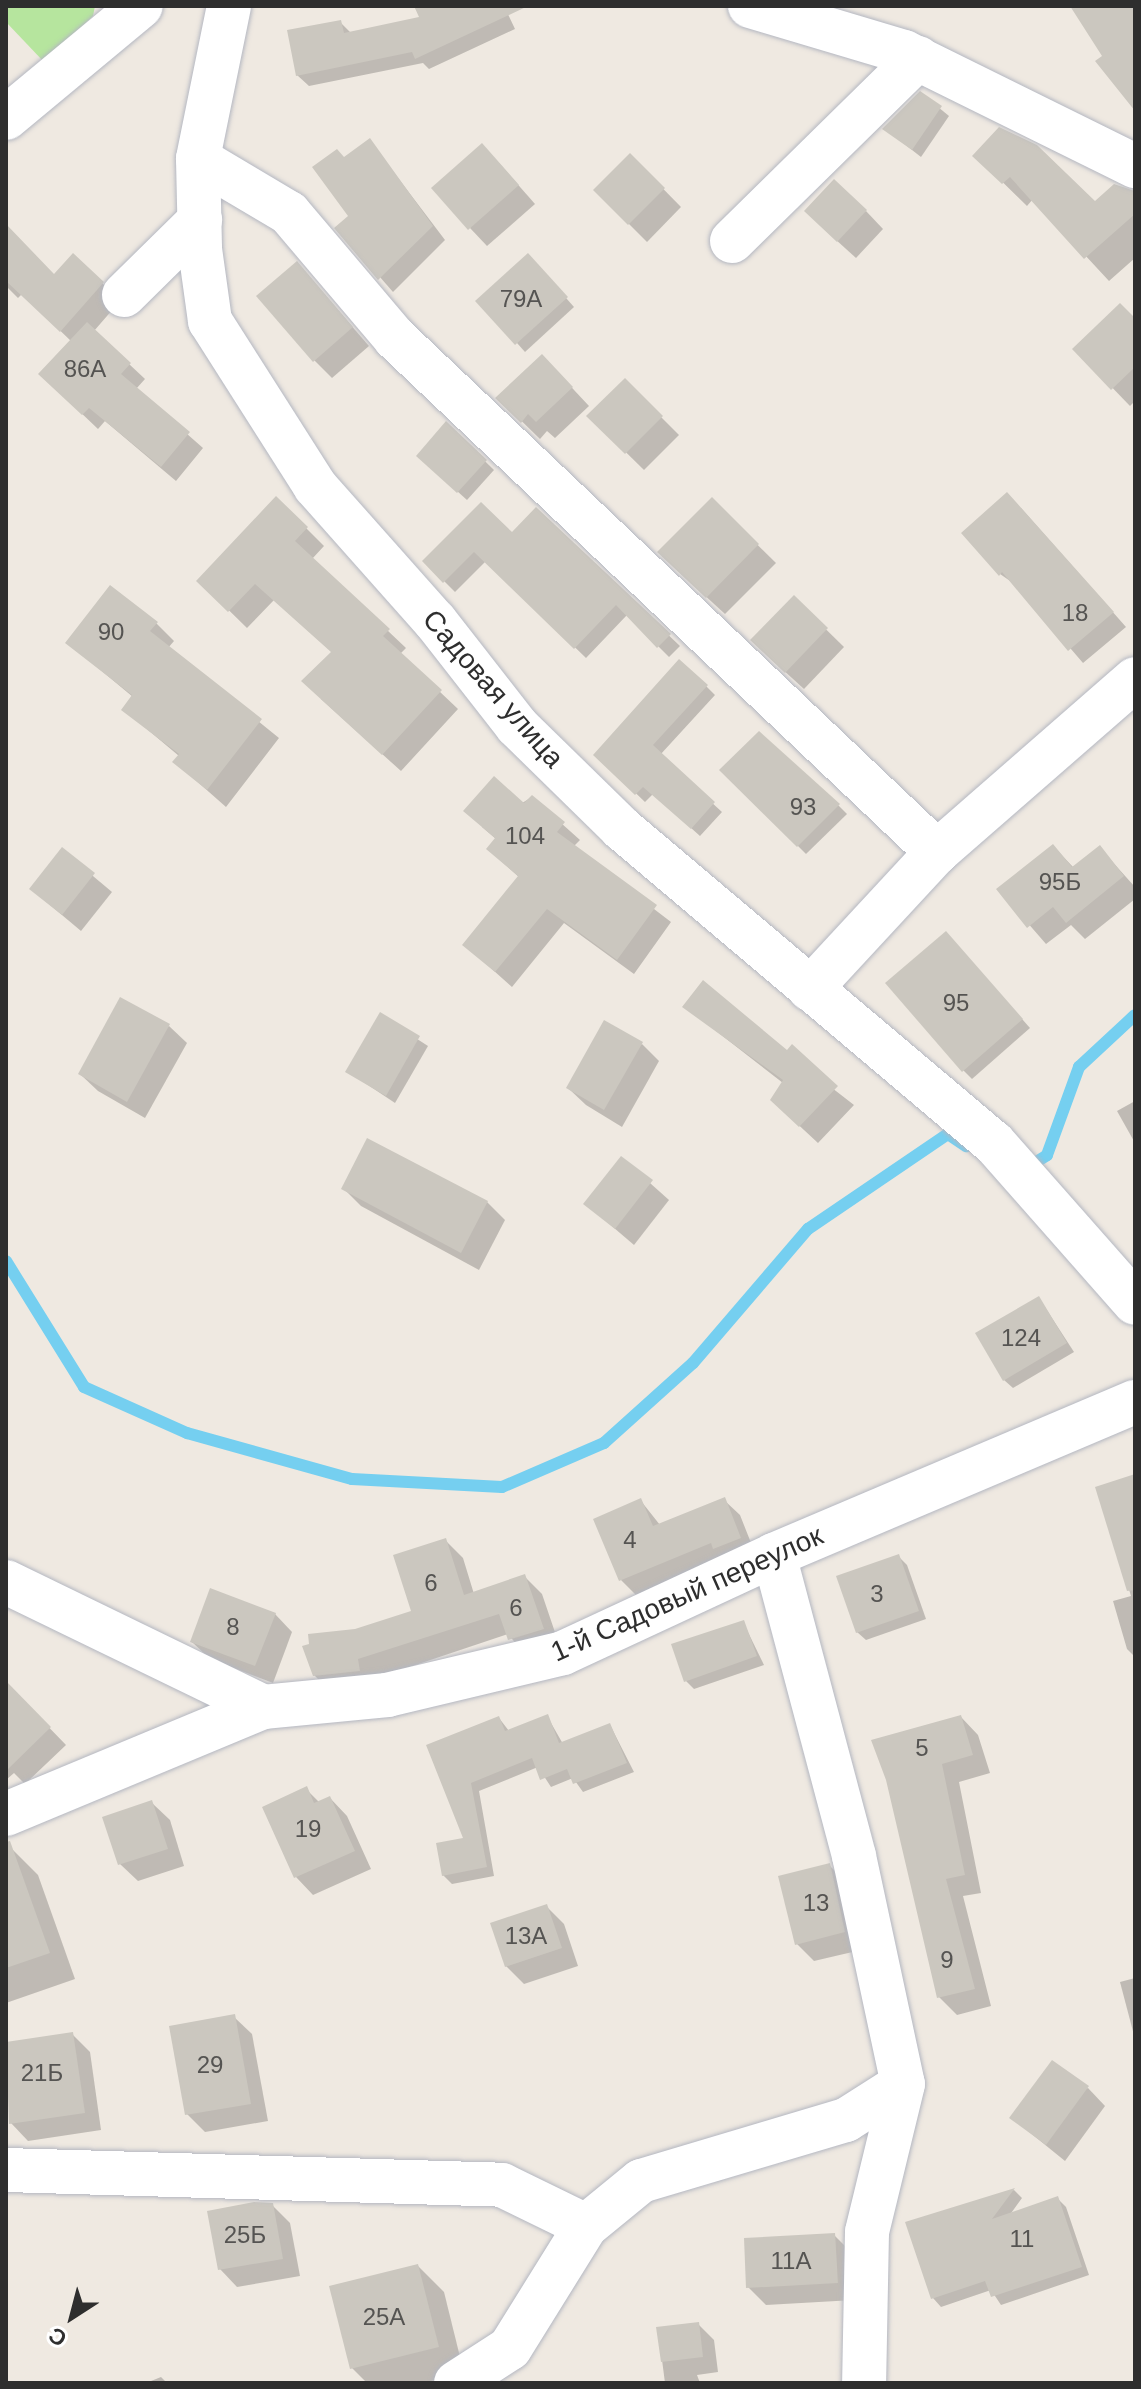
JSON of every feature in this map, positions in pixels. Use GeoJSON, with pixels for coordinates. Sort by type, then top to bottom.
{"type":"FeatureCollection","features":[{"type":"Feature","properties":{"kind":"street"},"geometry":{"type":"LineString","coordinates":[[6,118],[141,6]]}},
{"type":"Feature","properties":{"kind":"street","name":"Садовая улица"},"geometry":{"type":"LineString","coordinates":[[229,6],[198,159],[200,220],[210,321],[315,486],[435,621],[517,726],[621,828],[994,1143],[1135,1303]]}},
{"type":"Feature","properties":{"kind":"street"},"geometry":{"type":"LineString","coordinates":[[750,6],[918,58],[1135,166]]}},
{"type":"Feature","properties":{"kind":"street"},"geometry":{"type":"LineString","coordinates":[[732,241],[918,58]]}},
{"type":"Feature","properties":{"kind":"street"},"geometry":{"type":"LineString","coordinates":[[198,159],[289,213],[395,338],[937,852]]}},
{"type":"Feature","properties":{"kind":"street"},"geometry":{"type":"LineString","coordinates":[[124,295],[200,220]]}},
{"type":"Feature","properties":{"kind":"street"},"geometry":{"type":"LineString","coordinates":[[810,989],[937,852],[1135,679]]}},
{"type":"Feature","properties":{"kind":"street","name":"1-й Садовый переулок"},"geometry":{"type":"LineString","coordinates":[[263,1707],[387,1695],[563,1653],[774,1555],[1135,1402]]}},
{"type":"Feature","properties":{"kind":"street"},"geometry":{"type":"LineString","coordinates":[[774,1555],[854,1856],[903,2084],[867,2232],[864,2383]]}},
{"type":"Feature","properties":{"kind":"street"},"geometry":{"type":"LineString","coordinates":[[6,1582],[263,1707]]}},
{"type":"Feature","properties":{"kind":"street"},"geometry":{"type":"LineString","coordinates":[[6,1814],[263,1707]]}},
{"type":"Feature","properties":{"kind":"street"},"geometry":{"type":"LineString","coordinates":[[466,2380],[510,2348],[586,2226],[641,2181],[846,2120],[903,2084]]}},
{"type":"Feature","properties":{"kind":"street"},"geometry":{"type":"LineString","coordinates":[[6,2170],[502,2185],[586,2226]]}},
{"type":"Feature","properties":{"kind":"green space"},"geometry":{"type":"Polygon","coordinates":[[[6,6],[95,6],[93,16],[44,62],[6,22],[6,6]]]}},
{"type":"Feature","properties":{"kind":"building"},"geometry":{"type":"Polygon","coordinates":[[[414,6],[528,6],[415,59],[412,52],[296,76],[287,30],[341,20],[344,33],[419,17],[414,6]]]}},
{"type":"Feature","properties":{"kind":"building"},"geometry":{"type":"Polygon","coordinates":[[[1070,6],[1135,6],[1135,111],[1095,61],[1102,56],[1070,6]]]}},
{"type":"Feature","properties":{"kind":"building"},"geometry":{"type":"Polygon","coordinates":[[[920,91],[942,106],[912,150],[882,129],[920,91]]]}},
{"type":"Feature","properties":{"kind":"building"},"geometry":{"type":"Polygon","coordinates":[[[999,127],[1037,145],[1095,201],[1114,184],[1135,191],[1135,214],[1084,259],[1010,177],[1002,184],[972,156],[999,127]]]}},
{"type":"Feature","properties":{"kind":"building"},"geometry":{"type":"Polygon","coordinates":[[[370,138],[433,226],[378,280],[334,228],[348,216],[312,167],[337,149],[344,157],[370,138]]]}},
{"type":"Feature","properties":{"kind":"building"},"geometry":{"type":"Polygon","coordinates":[[[482,143],[519,185],[468,230],[431,188],[482,143]]]}},
{"type":"Feature","properties":{"kind":"building"},"geometry":{"type":"Polygon","coordinates":[[[630,153],[665,188],[628,225],[593,190],[630,153]]]}},
{"type":"Feature","properties":{"kind":"building"},"geometry":{"type":"Polygon","coordinates":[[[834,179],[867,210],[837,242],[804,211],[834,179]]]}},
{"type":"Feature","properties":{"kind":"building"},"geometry":{"type":"Polygon","coordinates":[[[6,224],[54,274],[73,253],[104,282],[60,332],[6,281],[6,224]]]}},
{"type":"Feature","properties":{"kind":"building"},"geometry":{"type":"Polygon","coordinates":[[[528,253],[568,297],[515,345],[475,301],[528,253]]]}},
{"type":"Feature","properties":{"kind":"building"},"geometry":{"type":"Polygon","coordinates":[[[297,261],[353,327],[313,362],[256,296],[297,261]]]}},
{"type":"Feature","properties":{"kind":"building"},"geometry":{"type":"Polygon","coordinates":[[[1120,303],[1135,318],[1135,367],[1111,390],[1072,349],[1120,303]]]}},
{"type":"Feature","properties":{"kind":"building"},"geometry":{"type":"Polygon","coordinates":[[[87,322],[131,363],[121,374],[190,432],[161,467],[89,408],[82,415],[38,374],[87,322]]]}},
{"type":"Feature","properties":{"kind":"building"},"geometry":{"type":"Polygon","coordinates":[[[542,354],[573,387],[536,422],[528,414],[521,423],[495,398],[542,354]]]}},
{"type":"Feature","properties":{"kind":"building"},"geometry":{"type":"Polygon","coordinates":[[[625,378],[663,416],[625,454],[586,416],[625,378]]]}},
{"type":"Feature","properties":{"kind":"building"},"geometry":{"type":"Polygon","coordinates":[[[446,421],[487,460],[457,493],[416,456],[446,421]]]}},
{"type":"Feature","properties":{"kind":"building"},"geometry":{"type":"Polygon","coordinates":[[[1007,492],[1114,612],[1068,651],[1002,572],[999,576],[961,533],[1007,492]]]}},
{"type":"Feature","properties":{"kind":"building"},"geometry":{"type":"Polygon","coordinates":[[[276,496],[308,527],[295,541],[390,629],[383,636],[442,690],[382,755],[301,681],[331,652],[255,584],[228,612],[196,581],[276,496]]]}},
{"type":"Feature","properties":{"kind":"building"},"geometry":{"type":"Polygon","coordinates":[[[712,497],[759,544],[706,598],[657,552],[712,497]]]}},
{"type":"Feature","properties":{"kind":"building"},"geometry":{"type":"Polygon","coordinates":[[[481,502],[512,532],[536,507],[671,634],[657,648],[616,605],[574,649],[474,552],[443,583],[422,561],[481,502]]]}},
{"type":"Feature","properties":{"kind":"building"},"geometry":{"type":"Polygon","coordinates":[[[110,585],[158,622],[150,631],[262,719],[207,790],[172,762],[179,754],[121,710],[132,695],[65,643],[110,585]]]}},
{"type":"Feature","properties":{"kind":"building"},"geometry":{"type":"Polygon","coordinates":[[[794,595],[828,628],[785,673],[750,640],[794,595]]]}},
{"type":"Feature","properties":{"kind":"building"},"geometry":{"type":"Polygon","coordinates":[[[679,659],[708,685],[653,745],[715,802],[691,829],[643,787],[635,795],[593,755],[679,659]]]}},
{"type":"Feature","properties":{"kind":"building"},"geometry":{"type":"Polygon","coordinates":[[[759,731],[840,804],[797,847],[719,770],[759,731]]]}},
{"type":"Feature","properties":{"kind":"building"},"geometry":{"type":"Polygon","coordinates":[[[494,776],[524,803],[532,795],[565,822],[557,832],[657,905],[617,960],[547,909],[495,972],[462,945],[518,876],[486,849],[495,838],[463,811],[494,776]]]}},
{"type":"Feature","properties":{"kind":"building"},"geometry":{"type":"Polygon","coordinates":[[[1053,844],[1072,867],[1100,845],[1124,876],[1066,923],[1053,907],[1027,928],[996,889],[1053,844]]]}},
{"type":"Feature","properties":{"kind":"building"},"geometry":{"type":"Polygon","coordinates":[[[62,847],[95,873],[62,915],[29,889],[62,847]]]}},
{"type":"Feature","properties":{"kind":"building"},"geometry":{"type":"Polygon","coordinates":[[[946,931],[1023,1019],[962,1072],[885,983],[946,931]]]}},
{"type":"Feature","properties":{"kind":"building"},"geometry":{"type":"Polygon","coordinates":[[[703,980],[787,1050],[792,1044],[838,1086],[799,1127],[770,1100],[783,1080],[682,1007],[703,980]]]}},
{"type":"Feature","properties":{"kind":"building"},"geometry":{"type":"Polygon","coordinates":[[[120,997],[170,1024],[127,1102],[78,1074],[120,997]]]}},
{"type":"Feature","properties":{"kind":"building"},"geometry":{"type":"Polygon","coordinates":[[[380,1012],[420,1036],[386,1096],[345,1072],[380,1012]]]}},
{"type":"Feature","properties":{"kind":"building"},"geometry":{"type":"Polygon","coordinates":[[[604,1020],[643,1042],[604,1110],[566,1088],[604,1020]]]}},
{"type":"Feature","properties":{"kind":"building"},"geometry":{"type":"Polygon","coordinates":[[[367,1138],[488,1201],[461,1253],[341,1189],[367,1138]]]}},
{"type":"Feature","properties":{"kind":"building"},"geometry":{"type":"Polygon","coordinates":[[[621,1156],[653,1180],[615,1229],[583,1204],[621,1156]]]}},
{"type":"Feature","properties":{"kind":"building"},"geometry":{"type":"Polygon","coordinates":[[[1039,1296],[1067,1343],[1003,1381],[975,1333],[1039,1296]]]}},
{"type":"Feature","properties":{"kind":"building"},"geometry":{"type":"Polygon","coordinates":[[[1135,1474],[1135,1590],[1127,1591],[1095,1487],[1135,1474]]]}},
{"type":"Feature","properties":{"kind":"building"},"geometry":{"type":"Polygon","coordinates":[[[725,1497],[741,1538],[713,1549],[711,1543],[619,1581],[593,1519],[641,1498],[653,1526],[725,1497]]]}},
{"type":"Feature","properties":{"kind":"building"},"geometry":{"type":"Polygon","coordinates":[[[446,1538],[464,1595],[525,1574],[544,1629],[508,1640],[499,1614],[358,1659],[360,1671],[313,1676],[302,1646],[309,1644],[308,1634],[355,1629],[411,1611],[393,1555],[446,1538]]]}},
{"type":"Feature","properties":{"kind":"building"},"geometry":{"type":"Polygon","coordinates":[[[899,1554],[919,1611],[856,1633],[836,1576],[899,1554]]]}},
{"type":"Feature","properties":{"kind":"building"},"geometry":{"type":"Polygon","coordinates":[[[210,1588],[276,1613],[255,1666],[190,1642],[210,1588]]]}},
{"type":"Feature","properties":{"kind":"building"},"geometry":{"type":"Polygon","coordinates":[[[744,1620],[757,1656],[684,1682],[671,1644],[744,1620]]]}},
{"type":"Feature","properties":{"kind":"building"},"geometry":{"type":"Polygon","coordinates":[[[6,1681],[51,1727],[6,1771],[6,1681]]]}},
{"type":"Feature","properties":{"kind":"building"},"geometry":{"type":"Polygon","coordinates":[[[548,1714],[559,1743],[610,1723],[627,1763],[573,1784],[567,1769],[540,1780],[532,1758],[471,1783],[487,1867],[442,1876],[436,1843],[463,1838],[426,1745],[499,1716],[505,1731],[548,1714]]]}},
{"type":"Feature","properties":{"kind":"building"},"geometry":{"type":"Polygon","coordinates":[[[961,1715],[973,1755],[942,1764],[965,1875],[946,1879],[975,1989],[937,1998],[886,1780],[871,1740],[961,1715]]]}},
{"type":"Feature","properties":{"kind":"building"},"geometry":{"type":"Polygon","coordinates":[[[307,1786],[314,1803],[330,1796],[355,1851],[294,1878],[262,1807],[307,1786]]]}},
{"type":"Feature","properties":{"kind":"building"},"geometry":{"type":"Polygon","coordinates":[[[152,1800],[168,1849],[118,1865],[102,1817],[152,1800]]]}},
{"type":"Feature","properties":{"kind":"building"},"geometry":{"type":"Polygon","coordinates":[[[10,1841],[50,1953],[6,1968],[6,1842],[10,1841]]]}},
{"type":"Feature","properties":{"kind":"building"},"geometry":{"type":"Polygon","coordinates":[[[830,1863],[845,1932],[795,1945],[778,1876],[830,1863]]]}},
{"type":"Feature","properties":{"kind":"building"},"geometry":{"type":"Polygon","coordinates":[[[547,1904],[562,1948],[505,1967],[490,1923],[547,1904]]]}},
{"type":"Feature","properties":{"kind":"building"},"geometry":{"type":"Polygon","coordinates":[[[235,2014],[251,2104],[185,2115],[169,2026],[235,2014]]]}},
{"type":"Feature","properties":{"kind":"building"},"geometry":{"type":"Polygon","coordinates":[[[73,2032],[85,2113],[9,2124],[6,2042],[73,2032]]]}},
{"type":"Feature","properties":{"kind":"building"},"geometry":{"type":"Polygon","coordinates":[[[1052,2060],[1089,2086],[1046,2145],[1009,2118],[1052,2060]]]}},
{"type":"Feature","properties":{"kind":"building"},"geometry":{"type":"Polygon","coordinates":[[[1015,2188],[992,2219],[1058,2196],[1082,2267],[991,2297],[985,2281],[931,2299],[905,2222],[1015,2188]]]}},
{"type":"Feature","properties":{"kind":"building"},"geometry":{"type":"Polygon","coordinates":[[[254,2202],[273,2203],[283,2259],[218,2270],[207,2211],[254,2202]]]}},
{"type":"Feature","properties":{"kind":"building"},"geometry":{"type":"Polygon","coordinates":[[[835,2233],[838,2283],[746,2288],[744,2238],[835,2233]]]}},
{"type":"Feature","properties":{"kind":"building"},"geometry":{"type":"Polygon","coordinates":[[[418,2264],[439,2347],[350,2369],[329,2286],[418,2264]]]}},
{"type":"Feature","properties":{"kind":"building"},"geometry":{"type":"Polygon","coordinates":[[[699,2322],[703,2357],[661,2362],[656,2327],[699,2322]]]}},
{"type":"Feature","properties":{"kind":"waterway"},"geometry":{"type":"LineString","coordinates":[[1025,1169],[1047,1155],[1079,1067],[1135,1015]]}},
{"type":"Feature","properties":{"kind":"waterway"},"geometry":{"type":"LineString","coordinates":[[6,1261],[84,1387],[187,1433],[352,1479],[502,1487],[604,1443],[693,1363],[808,1229],[948,1134],[966,1146]]}}]}
